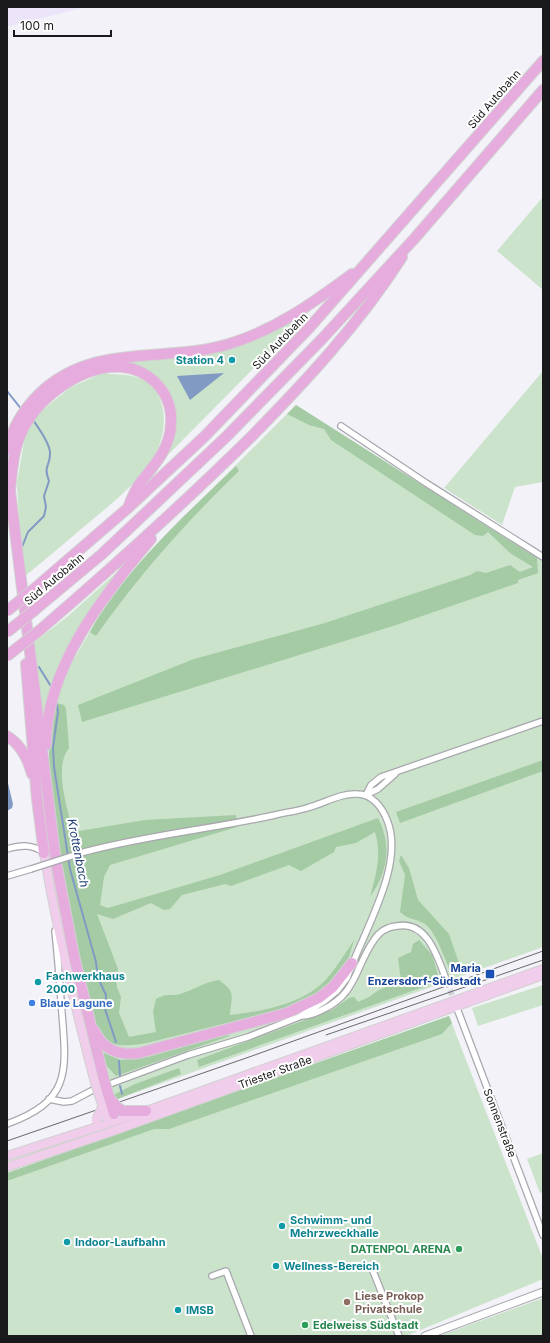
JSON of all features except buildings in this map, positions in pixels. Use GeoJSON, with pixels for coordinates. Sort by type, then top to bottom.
{"type":"FeatureCollection","features":[{"type":"Feature","properties":{"kind":"highway","name":"Süd Autobahn"},"geometry":{"type":"LineString","coordinates":[[7,611],[128,508],[205,436],[310,327],[368,263],[543,61]]}},
{"type":"Feature","properties":{"kind":"highway","name":"Süd Autobahn"},"geometry":{"type":"LineString","coordinates":[[7,632],[102,554],[227,436],[322,339],[414,239],[543,90]]}},
{"type":"Feature","properties":{"kind":"highway"},"geometry":{"type":"LineString","coordinates":[[7,656],[40,630],[168,518],[316,369],[386,282],[414,239]]}},
{"type":"Feature","properties":{"kind":"highway"},"geometry":{"type":"LineString","coordinates":[[7,450],[19,427],[48,385],[63,375],[102,360],[123,356],[200,351],[227,345],[250,337],[297,314],[368,263]]}},
{"type":"Feature","properties":{"kind":"highway"},"geometry":{"type":"LineString","coordinates":[[31,409],[68,382],[104,368],[120,367],[137,370],[150,378],[162,390],[170,405],[171,423],[167,442],[150,473],[139,484],[128,508]]}},
{"type":"Feature","properties":{"kind":"highway"},"geometry":{"type":"LineString","coordinates":[[19,427],[10,491],[56,862],[100,1081],[110,1099],[113,1117],[146,1111]]}},
{"type":"Feature","properties":{"kind":"highway"},"geometry":{"type":"LineString","coordinates":[[46,787],[46,737],[52,700],[58,682],[75,645],[102,601],[168,518]]}},
{"type":"Feature","properties":{"kind":"highway"},"geometry":{"type":"LineString","coordinates":[[7,529],[25,652],[37,799],[44,853]]}},
{"type":"Feature","properties":{"kind":"highway"},"geometry":{"type":"LineString","coordinates":[[7,736],[13,740],[24,753],[31,770],[37,799]]}},
{"type":"Feature","properties":{"kind":"highway"},"geometry":{"type":"LineString","coordinates":[[86,1007],[99,1040],[108,1049],[119,1053],[139,1053],[293,1010],[319,998],[333,987],[352,963]]}},
{"type":"Feature","properties":{"kind":"main road"},"geometry":{"type":"LineString","coordinates":[[44,853],[54,915],[76,1010],[100,1081],[102,1107],[96,1120],[86,1130]]}},
{"type":"Feature","properties":{"kind":"main road","name":"Triester Straße"},"geometry":{"type":"LineString","coordinates":[[146,1111],[543,969]]}},
{"type":"Feature","properties":{"kind":"main road","name":"Triester Straße"},"geometry":{"type":"LineString","coordinates":[[7,1168],[113,1132],[543,975]]}},
{"type":"Feature","properties":{"kind":"main road"},"geometry":{"type":"LineString","coordinates":[[102,1107],[113,1117],[113,1132]]}},
{"type":"Feature","properties":{"kind":"main road"},"geometry":{"type":"LineString","coordinates":[[7,1156],[86,1130],[113,1117]]}},
{"type":"Feature","properties":{"kind":"street"},"geometry":{"type":"LineString","coordinates":[[341,426],[426,483],[543,557]]}},
{"type":"Feature","properties":{"kind":"street"},"geometry":{"type":"LineString","coordinates":[[366,795],[371,785],[381,777],[543,721]]}},
{"type":"Feature","properties":{"kind":"street"},"geometry":{"type":"LineString","coordinates":[[7,876],[84,852],[160,835],[280,814],[309,807],[343,796],[356,794],[366,795],[375,800],[387,820],[391,835],[392,855],[388,874],[347,978],[337,992],[325,1001],[299,1016],[248,1037],[188,1055],[91,1091],[72,1101],[64,1102],[49,1099]]}},
{"type":"Feature","properties":{"kind":"street"},"geometry":{"type":"LineString","coordinates":[[7,849],[23,845],[32,846],[44,853]]}},
{"type":"Feature","properties":{"kind":"street"},"geometry":{"type":"LineString","coordinates":[[7,1124],[26,1117],[49,1099],[60,1082],[65,1064],[54,915]]}},
{"type":"Feature","properties":{"kind":"street"},"geometry":{"type":"LineString","coordinates":[[299,1016],[306,1016],[329,1007],[345,994],[354,982],[374,939],[382,932],[392,927],[403,925],[411,926],[422,933],[432,946],[447,982]]}},
{"type":"Feature","properties":{"kind":"street","name":"Sonnenstraße"},"geometry":{"type":"LineString","coordinates":[[458,1011],[543,1235]]}},
{"type":"Feature","properties":{"kind":"street"},"geometry":{"type":"LineString","coordinates":[[212,1276],[226,1271],[251,1336]]}},
{"type":"Feature","properties":{"kind":"street"},"geometry":{"type":"LineString","coordinates":[[373,1271],[399,1336]]}},
{"type":"Feature","properties":{"kind":"street"},"geometry":{"type":"LineString","coordinates":[[425,1336],[543,1292]]}},
{"type":"Feature","properties":{"kind":"shaded area"},"geometry":{"type":"Polygon","coordinates":[[[7,7],[86,7],[7,27],[7,7]]]}},
{"type":"Feature","properties":{"kind":"green space"},"geometry":{"type":"Polygon","coordinates":[[[543,197],[543,290],[497,251],[543,197]]]}},
{"type":"Feature","properties":{"kind":"green space"},"geometry":{"type":"Polygon","coordinates":[[[314,307],[162,461],[174,420],[154,378],[105,362],[200,354],[314,307]]]}},
{"type":"Feature","properties":{"kind":"green space"},"geometry":{"type":"Polygon","coordinates":[[[543,371],[543,482],[515,487],[502,525],[444,488],[543,371]]]}},
{"type":"Feature","properties":{"kind":"green space"},"geometry":{"type":"Polygon","coordinates":[[[101,374],[129,375],[145,381],[151,386],[157,393],[161,402],[164,422],[161,440],[154,457],[143,472],[115,501],[25,576],[17,483],[26,431],[38,414],[71,387],[101,374]]]}},
{"type":"Feature","properties":{"kind":"green space"},"geometry":{"type":"Polygon","coordinates":[[[296,405],[543,562],[543,947],[115,1100],[99,1047],[67,900],[53,807],[49,757],[51,719],[61,684],[69,668],[98,617],[134,570],[173,528],[296,405]]]}},
{"type":"Feature","properties":{"kind":"green space"},"geometry":{"type":"Polygon","coordinates":[[[296,405],[537,558],[538,573],[518,580],[518,583],[393,626],[82,722],[78,705],[194,659],[325,623],[470,575],[477,571],[486,573],[510,565],[520,572],[533,567],[510,553],[488,532],[483,536],[475,535],[331,440],[324,429],[309,425],[287,414],[296,405]]]}},
{"type":"Feature","properties":{"kind":"green space"},"geometry":{"type":"Polygon","coordinates":[[[236,466],[239,471],[182,529],[129,592],[96,636],[90,632],[104,609],[138,565],[176,524],[236,466]]]}},
{"type":"Feature","properties":{"kind":"green space"},"geometry":{"type":"Polygon","coordinates":[[[126,564],[88,616],[43,723],[32,644],[68,616],[126,564]]]}},
{"type":"Feature","properties":{"kind":"green space"},"geometry":{"type":"Polygon","coordinates":[[[56,703],[64,705],[66,709],[69,748],[64,756],[62,777],[65,801],[73,832],[145,820],[236,815],[237,827],[110,865],[104,877],[100,905],[108,908],[220,875],[378,818],[385,838],[386,858],[384,868],[381,878],[370,897],[378,857],[375,832],[356,843],[336,847],[334,852],[301,871],[289,865],[231,886],[225,884],[182,895],[170,909],[164,910],[151,903],[113,919],[97,914],[118,969],[116,979],[121,997],[119,1013],[129,1037],[156,1032],[153,1012],[156,999],[166,995],[180,994],[214,981],[219,980],[225,984],[231,992],[232,999],[230,1015],[257,1011],[297,1000],[320,986],[339,963],[354,940],[349,957],[336,977],[313,997],[286,1008],[147,1043],[120,1045],[110,1043],[105,1040],[96,1025],[77,953],[61,859],[49,757],[50,730],[56,703]]]}},
{"type":"Feature","properties":{"kind":"green space"},"geometry":{"type":"Polygon","coordinates":[[[543,760],[543,771],[400,823],[396,812],[543,760]]]}},
{"type":"Feature","properties":{"kind":"green space"},"geometry":{"type":"Polygon","coordinates":[[[401,855],[409,868],[418,900],[449,934],[461,969],[450,970],[439,944],[427,926],[420,921],[400,912],[405,875],[399,861],[401,855]]]}},
{"type":"Feature","properties":{"kind":"green space"},"geometry":{"type":"Polygon","coordinates":[[[419,940],[432,955],[440,981],[199,1067],[197,1060],[332,1010],[349,998],[354,997],[358,1002],[379,990],[401,981],[398,958],[411,952],[413,944],[419,940]]]}},
{"type":"Feature","properties":{"kind":"green space"},"geometry":{"type":"Polygon","coordinates":[[[543,985],[543,1005],[478,1026],[472,1008],[543,985]]]}},
{"type":"Feature","properties":{"kind":"green space"},"geometry":{"type":"Polygon","coordinates":[[[449,1016],[543,1259],[543,1279],[406,1336],[7,1336],[7,1173],[449,1016]]]}},
{"type":"Feature","properties":{"kind":"green space"},"geometry":{"type":"Polygon","coordinates":[[[449,1016],[452,1023],[442,1034],[169,1129],[154,1129],[7,1181],[7,1173],[449,1016]]]}},
{"type":"Feature","properties":{"kind":"green space"},"geometry":{"type":"Polygon","coordinates":[[[229,1033],[229,1036],[116,1076],[104,1063],[101,1052],[121,1060],[148,1057],[229,1033]]]}},
{"type":"Feature","properties":{"kind":"green space"},"geometry":{"type":"Polygon","coordinates":[[[179,1068],[181,1074],[115,1100],[113,1095],[135,1084],[179,1068]]]}},
{"type":"Feature","properties":{"kind":"green space"},"geometry":{"type":"Polygon","coordinates":[[[543,1153],[543,1192],[540,1193],[527,1159],[543,1153]]]}},
{"type":"Feature","properties":{"kind":"green space"},"geometry":{"type":"Polygon","coordinates":[[[543,1298],[543,1336],[439,1336],[543,1298]]]}},
{"type":"Feature","properties":{"kind":"water"},"geometry":{"type":"Polygon","coordinates":[[[224,373],[190,400],[177,376],[224,373]]]}},
{"type":"Feature","properties":{"kind":"water"},"geometry":{"type":"Polygon","coordinates":[[[7,779],[13,804],[12,808],[7,811],[7,779]]]}},
{"type":"Feature","properties":{"kind":"waterway","name":"Krottenbach"},"geometry":{"type":"LineString","coordinates":[[7,391],[22,410]]}},
{"type":"Feature","properties":{"kind":"waterway","name":"Krottenbach"},"geometry":{"type":"LineString","coordinates":[[22,547],[28,532],[44,516],[46,507],[44,496],[49,481],[47,469],[50,458],[50,450],[44,436],[33,420]]}},
{"type":"Feature","properties":{"kind":"waterway","name":"Krottenbach"},"geometry":{"type":"LineString","coordinates":[[39,667],[52,688]]}},
{"type":"Feature","properties":{"kind":"waterway","name":"Krottenbach"},"geometry":{"type":"LineString","coordinates":[[56,700],[58,712],[53,747],[54,767],[70,869],[96,962],[98,978],[106,995],[105,1009],[116,1042]]}},
{"type":"Feature","properties":{"kind":"waterway","name":"Krottenbach"},"geometry":{"type":"LineString","coordinates":[[119,1061],[120,1076]]}},
{"type":"Feature","properties":{"kind":"waterway","name":"Krottenbach"},"geometry":{"type":"LineString","coordinates":[[120,1086],[122,1094]]}},
{"type":"Feature","properties":{"kind":"tunnel"},"geometry":{"type":"LineString","coordinates":[[447,982],[455,1003]]}},
{"type":"Feature","properties":{"kind":"tram line"},"geometry":{"type":"LineString","coordinates":[[7,1141],[252,1056],[543,951]]}},
{"type":"Feature","properties":{"kind":"tram line"},"geometry":{"type":"LineString","coordinates":[[326,1035],[543,960]]}},
{"type":"Feature","properties":{"kind":"place","name":"Station 4"},"geometry":{"type":"Point","coordinates":[232,360]}},
{"type":"Feature","properties":{"kind":"place","name":"Maria Enzersdorf-Südstadt"},"geometry":{"type":"Point","coordinates":[490,974]}},
{"type":"Feature","properties":{"kind":"place","name":"Fachwerkhaus 2000"},"geometry":{"type":"Point","coordinates":[38,982]}},
{"type":"Feature","properties":{"kind":"place","name":"Blaue Lagune"},"geometry":{"type":"Point","coordinates":[32,1003]}},
{"type":"Feature","properties":{"kind":"place","name":"Schwimm- und Mehrzweckhalle"},"geometry":{"type":"Point","coordinates":[282,1226]}},
{"type":"Feature","properties":{"kind":"place","name":"Indoor-Laufbahn"},"geometry":{"type":"Point","coordinates":[67,1242]}},
{"type":"Feature","properties":{"kind":"place","name":"DATENPOL ARENA"},"geometry":{"type":"Point","coordinates":[459,1249]}},
{"type":"Feature","properties":{"kind":"place","name":"Wellness-Bereich"},"geometry":{"type":"Point","coordinates":[276,1266]}},
{"type":"Feature","properties":{"kind":"place","name":"Liese Prokop Privatschule"},"geometry":{"type":"Point","coordinates":[347,1302]}},
{"type":"Feature","properties":{"kind":"place","name":"IMSB"},"geometry":{"type":"Point","coordinates":[178,1310]}},
{"type":"Feature","properties":{"kind":"place","name":"Edelweiss Südstadt"},"geometry":{"type":"Point","coordinates":[305,1325]}}]}
